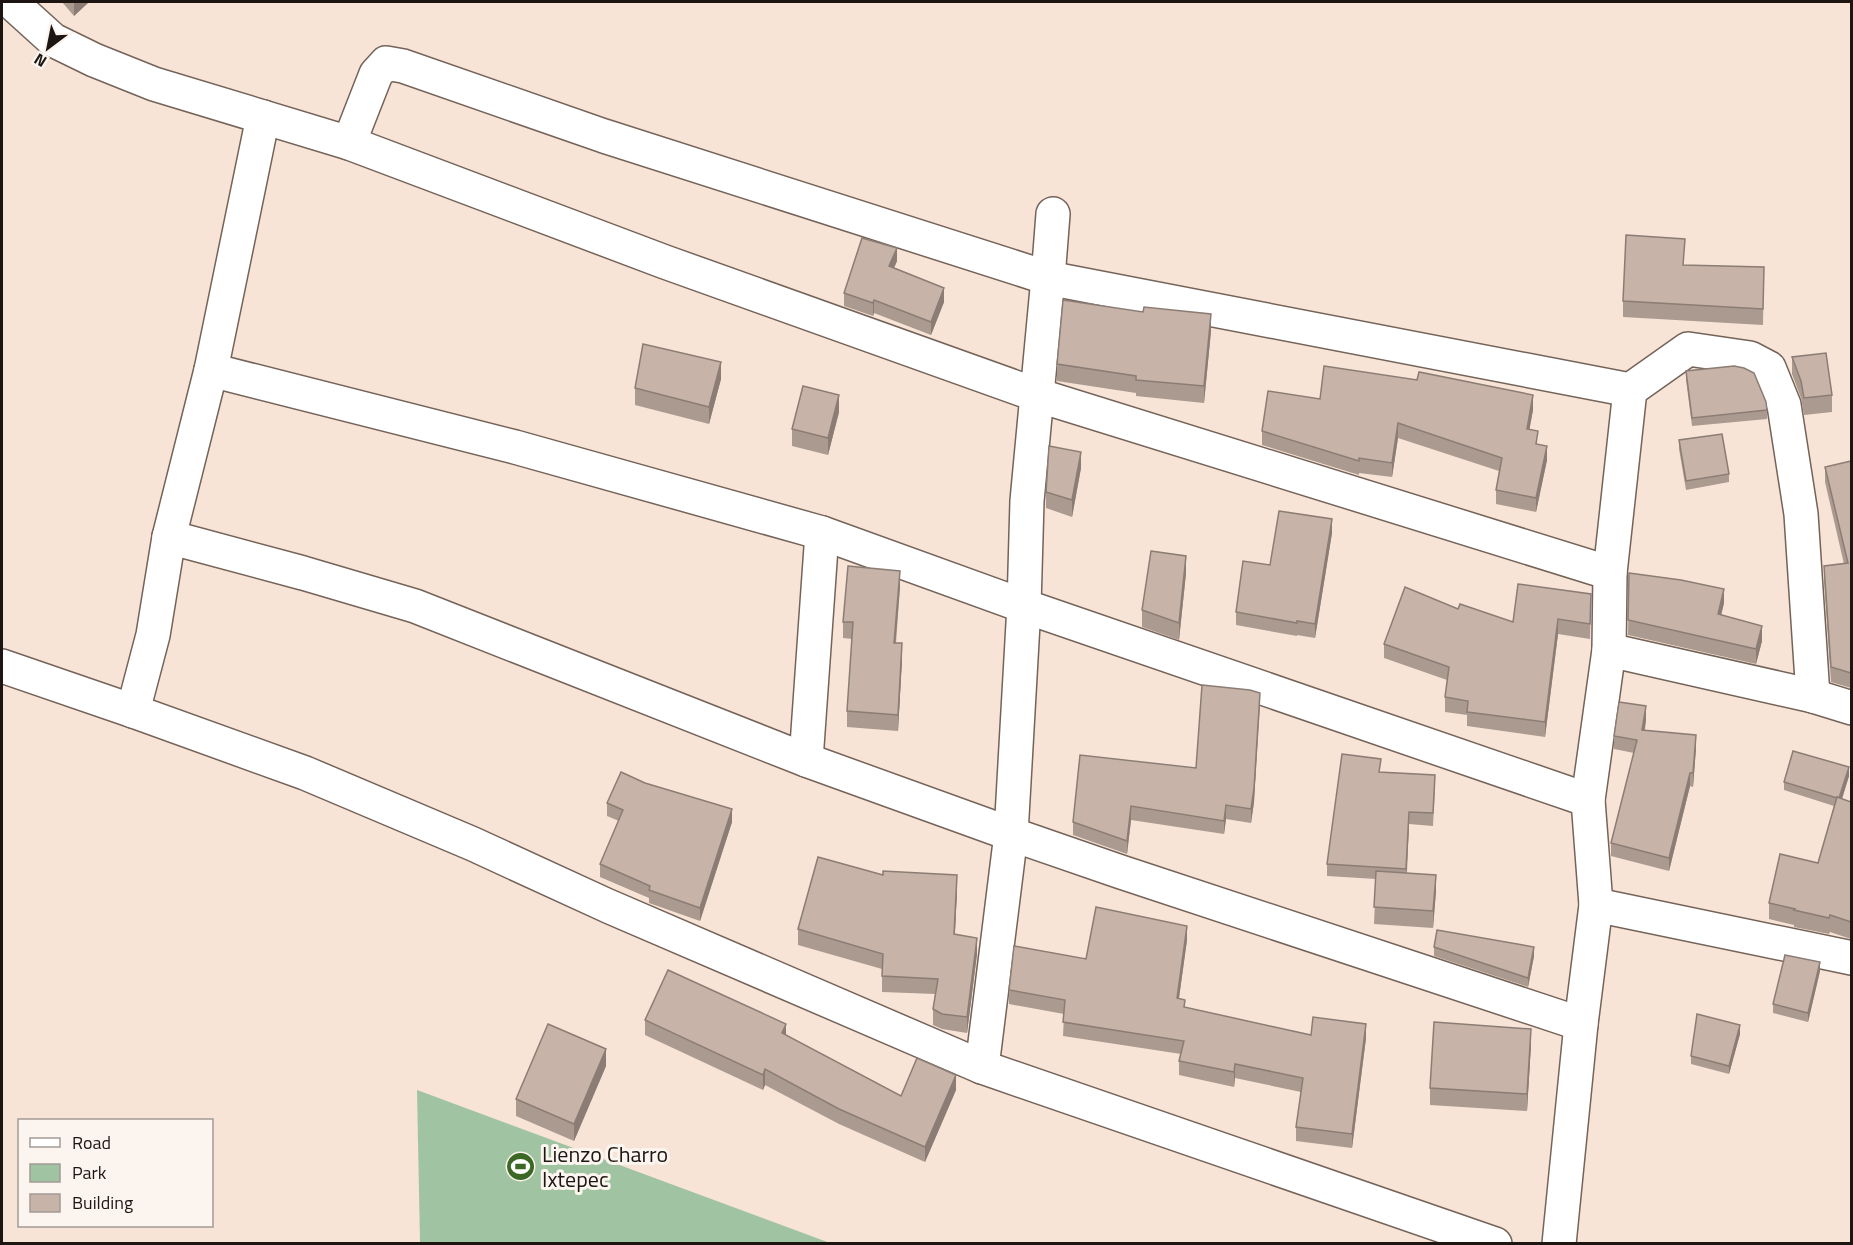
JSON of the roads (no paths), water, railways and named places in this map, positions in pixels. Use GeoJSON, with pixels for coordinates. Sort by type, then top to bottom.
{"type":"FeatureCollection","features":[{"type":"Feature","properties":{"kind":"street"},"geometry":{"type":"LineString","coordinates":[[11,2],[53,40],[94,60],[154,84],[349,143],[665,262],[1037,395],[1610,573]]}},
{"type":"Feature","properties":{"kind":"street"},"geometry":{"type":"LineString","coordinates":[[349,143],[376,74],[386,63],[403,66],[604,136],[1048,278],[1630,390],[1688,349],[1750,358],[1769,368],[1784,405],[1802,514],[1812,696]]}},
{"type":"Feature","properties":{"kind":"street"},"geometry":{"type":"LineString","coordinates":[[133,711],[153,635],[169,537],[211,370],[263,117]]}},
{"type":"Feature","properties":{"kind":"street"},"geometry":{"type":"LineString","coordinates":[[982,1067],[1011,834],[1024,606],[1027,501],[1053,214]]}},
{"type":"Feature","properties":{"kind":"street"},"geometry":{"type":"LineString","coordinates":[[211,370],[515,447],[822,533],[1024,606],[1588,800]]}},
{"type":"Feature","properties":{"kind":"street"},"geometry":{"type":"LineString","coordinates":[[1559,1244],[1581,1024],[1596,905],[1588,800],[1609,650],[1610,573],[1630,390]]}},
{"type":"Feature","properties":{"kind":"street"},"geometry":{"type":"LineString","coordinates":[[806,760],[822,533]]}},
{"type":"Feature","properties":{"kind":"street"},"geometry":{"type":"LineString","coordinates":[[169,537],[415,606],[806,760],[1011,834],[1581,1024]]}},
{"type":"Feature","properties":{"kind":"street"},"geometry":{"type":"LineString","coordinates":[[1609,650],[1812,696],[1851,708]]}},
{"type":"Feature","properties":{"kind":"street"},"geometry":{"type":"LineString","coordinates":[[2,666],[305,773],[982,1067],[1440,1234],[1495,1244]]}},
{"type":"Feature","properties":{"kind":"street"},"geometry":{"type":"LineString","coordinates":[[1596,905],[1851,958]]}},
{"type":"Feature","properties":{"kind":"place","name":"Lienzo Charro Ixtepec"},"geometry":{"type":"Point","coordinates":[521,1167]}}]}
